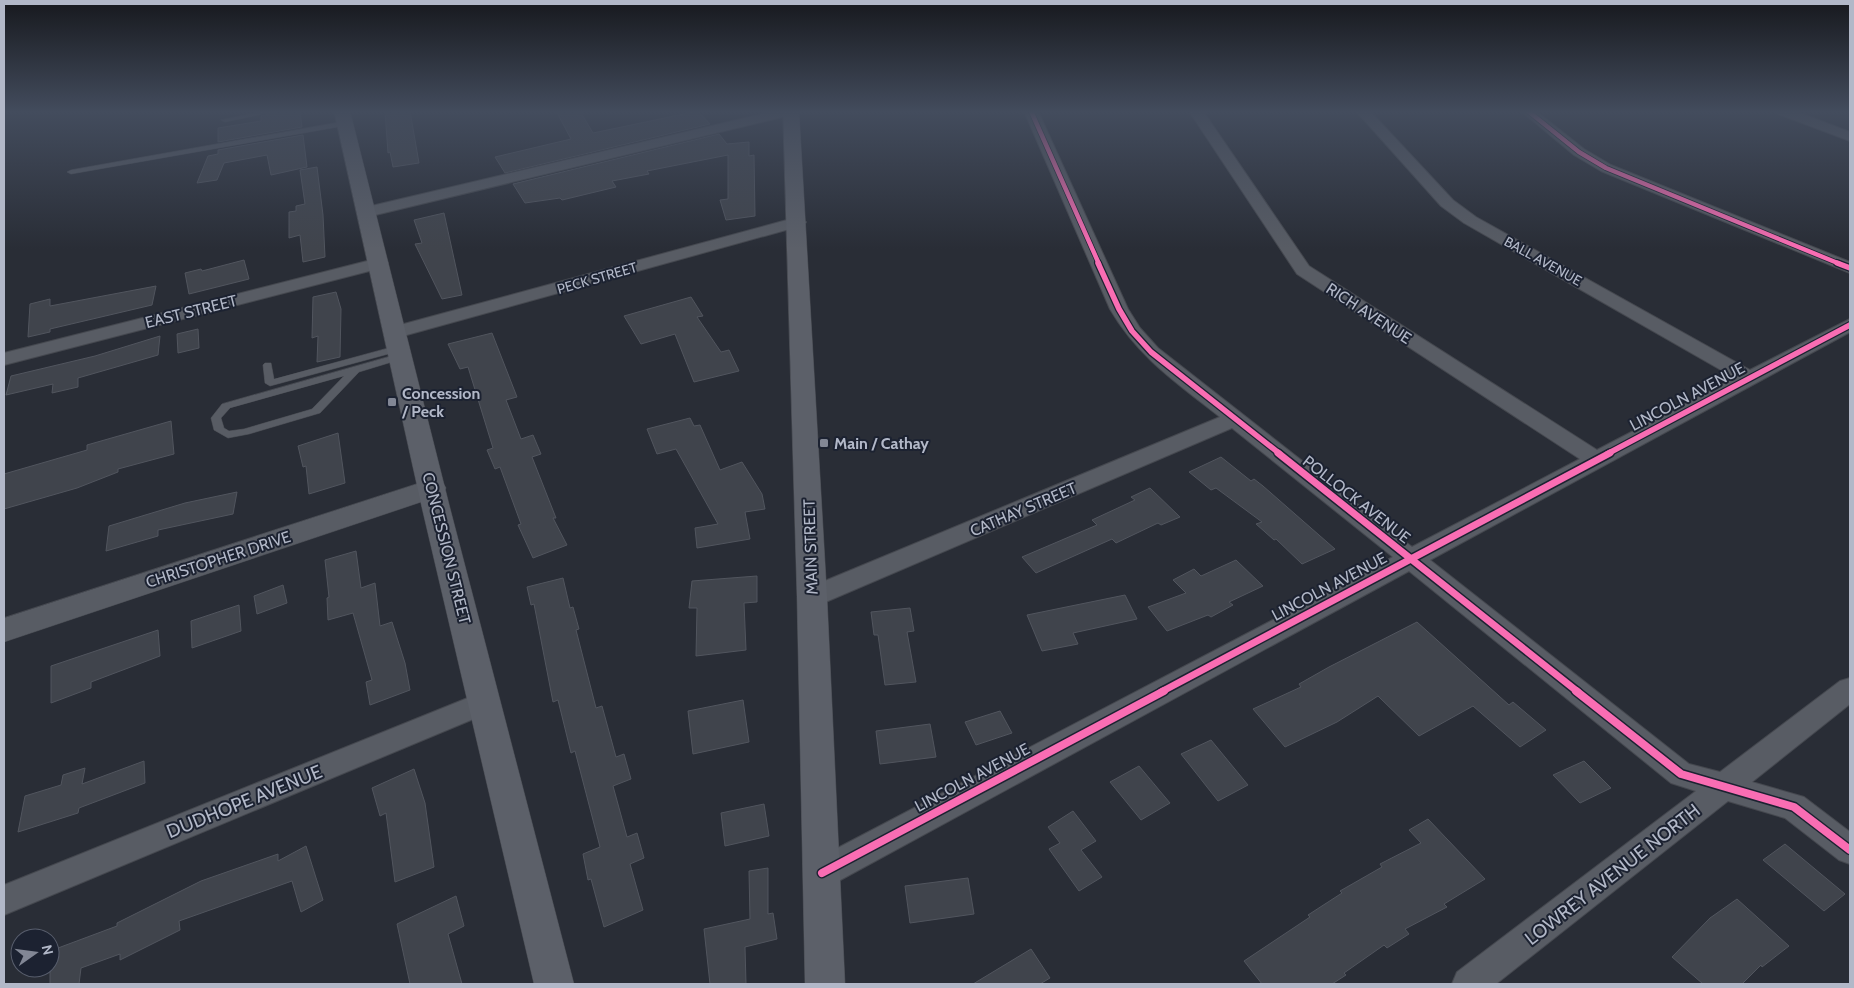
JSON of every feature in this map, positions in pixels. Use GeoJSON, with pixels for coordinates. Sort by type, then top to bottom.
{"type":"FeatureCollection","features":[{"type":"Feature","properties":{"kind":"main road","name":"CONCESSION STREET"},"geometry":{"type":"LineString","coordinates":[[354,157],[432,488],[554,984]]}},
{"type":"Feature","properties":{"kind":"main road","name":"MAIN STREET"},"geometry":{"type":"LineString","coordinates":[[794,157],[798,222],[825,984]]}},
{"type":"Feature","properties":{"kind":"street"},"geometry":{"type":"LineString","coordinates":[[367,212],[597,157]]}},
{"type":"Feature","properties":{"kind":"street","name":"POLLOCK AVENUE"},"geometry":{"type":"LineString","coordinates":[[1052,157],[1119,308],[1132,332],[1151,352],[1681,774],[1794,807],[1850,850]]}},
{"type":"Feature","properties":{"kind":"street","name":"RICH AVENUE"},"geometry":{"type":"LineString","coordinates":[[1227,157],[1304,270],[1597,460]]}},
{"type":"Feature","properties":{"kind":"street","name":"BALL AVENUE"},"geometry":{"type":"LineString","coordinates":[[1404,157],[1446,203],[1470,220],[1750,378]]}},
{"type":"Feature","properties":{"kind":"street"},"geometry":{"type":"LineString","coordinates":[[1587,157],[1598,164],[1850,268]]}},
{"type":"Feature","properties":{"kind":"street","name":"PECK STREET"},"geometry":{"type":"LineString","coordinates":[[399,346],[798,222]]}},
{"type":"Feature","properties":{"kind":"street","name":"EAST STREET"},"geometry":{"type":"LineString","coordinates":[[4,359],[379,263]]}},
{"type":"Feature","properties":{"kind":"street","name":"LINCOLN AVENUE"},"geometry":{"type":"LineString","coordinates":[[822,873],[1850,325]]}},
{"type":"Feature","properties":{"kind":"street","name":"CATHAY STREET"},"geometry":{"type":"LineString","coordinates":[[812,597],[1234,419]]}},
{"type":"Feature","properties":{"kind":"street","name":"CHRISTOPHER DRIVE"},"geometry":{"type":"LineString","coordinates":[[4,630],[432,488]]}},
{"type":"Feature","properties":{"kind":"street","name":"LOWREY AVENUE NORTH"},"geometry":{"type":"LineString","coordinates":[[1469,984],[1850,689]]}},
{"type":"Feature","properties":{"kind":"street","name":"DUDHOPE AVENUE"},"geometry":{"type":"LineString","coordinates":[[4,900],[485,702]]}},
{"type":"Feature","properties":{"kind":"lane"},"geometry":{"type":"LineString","coordinates":[[71,172],[141,157]]}},
{"type":"Feature","properties":{"kind":"lane"},"geometry":{"type":"LineString","coordinates":[[268,365],[270,383],[399,346]]}},
{"type":"Feature","properties":{"kind":"lane"},"geometry":{"type":"LineString","coordinates":[[355,370],[316,411],[245,432],[228,434],[219,430],[216,418],[226,406],[355,370],[399,346]]}},
{"type":"Feature","properties":{"kind":"building"},"geometry":{"type":"Polygon","coordinates":[[[208,157],[256,157],[224,163],[217,180],[197,183],[208,157]]]}},
{"type":"Feature","properties":{"kind":"building"},"geometry":{"type":"Polygon","coordinates":[[[267,157],[306,157],[307,167],[271,175],[267,157]]]}},
{"type":"Feature","properties":{"kind":"building"},"geometry":{"type":"Polygon","coordinates":[[[391,157],[418,157],[419,163],[393,167],[391,157]]]}},
{"type":"Feature","properties":{"kind":"building"},"geometry":{"type":"Polygon","coordinates":[[[495,157],[571,157],[505,173],[495,157]]]}},
{"type":"Feature","properties":{"kind":"building"},"geometry":{"type":"Polygon","coordinates":[[[624,157],[717,157],[647,171],[649,174],[612,181],[616,187],[562,200],[560,198],[525,203],[513,184],[624,157]]]}},
{"type":"Feature","properties":{"kind":"building"},"geometry":{"type":"Polygon","coordinates":[[[728,157],[754,157],[755,216],[726,220],[720,200],[728,199],[728,157]]]}},
{"type":"Feature","properties":{"kind":"building"},"geometry":{"type":"Polygon","coordinates":[[[317,167],[323,215],[325,257],[303,262],[300,235],[289,238],[289,212],[296,211],[296,206],[305,204],[300,170],[317,167]]]}},
{"type":"Feature","properties":{"kind":"building"},"geometry":{"type":"Polygon","coordinates":[[[444,213],[462,295],[442,299],[415,244],[422,243],[414,220],[444,213]]]}},
{"type":"Feature","properties":{"kind":"building"},"geometry":{"type":"Polygon","coordinates":[[[244,260],[249,279],[189,294],[185,273],[201,269],[202,271],[244,260]]]}},
{"type":"Feature","properties":{"kind":"building"},"geometry":{"type":"Polygon","coordinates":[[[156,286],[152,305],[50,329],[50,332],[28,337],[30,304],[50,299],[50,306],[156,286]]]}},
{"type":"Feature","properties":{"kind":"building"},"geometry":{"type":"Polygon","coordinates":[[[336,292],[341,309],[340,357],[317,362],[318,336],[312,338],[313,297],[336,292]]]}},
{"type":"Feature","properties":{"kind":"building"},"geometry":{"type":"Polygon","coordinates":[[[691,297],[703,316],[697,317],[721,352],[729,350],[739,371],[694,382],[675,334],[641,344],[624,316],[691,297]]]}},
{"type":"Feature","properties":{"kind":"building"},"geometry":{"type":"Polygon","coordinates":[[[198,329],[199,348],[178,353],[177,334],[198,329]]]}},
{"type":"Feature","properties":{"kind":"building"},"geometry":{"type":"Polygon","coordinates":[[[492,333],[517,397],[506,400],[521,439],[533,435],[541,454],[532,457],[556,518],[553,518],[567,545],[533,558],[518,525],[521,524],[500,467],[495,469],[487,450],[493,448],[468,367],[460,369],[448,344],[492,333]]]}},
{"type":"Feature","properties":{"kind":"building"},"geometry":{"type":"Polygon","coordinates":[[[160,336],[158,355],[78,378],[78,387],[52,393],[53,384],[6,395],[11,376],[95,356],[160,336]]]}},
{"type":"Feature","properties":{"kind":"building"},"geometry":{"type":"Polygon","coordinates":[[[690,418],[694,426],[700,425],[720,470],[742,462],[762,494],[765,509],[745,512],[750,539],[697,548],[695,528],[718,524],[676,449],[657,454],[647,429],[690,418]]]}},
{"type":"Feature","properties":{"kind":"building"},"geometry":{"type":"Polygon","coordinates":[[[171,421],[174,454],[118,469],[118,472],[77,488],[4,509],[4,474],[87,450],[87,445],[171,421]]]}},
{"type":"Feature","properties":{"kind":"building"},"geometry":{"type":"Polygon","coordinates":[[[338,433],[345,483],[309,494],[306,466],[303,467],[298,446],[338,433]]]}},
{"type":"Feature","properties":{"kind":"building"},"geometry":{"type":"Polygon","coordinates":[[[1221,457],[1251,481],[1254,479],[1263,486],[1335,549],[1302,564],[1276,539],[1274,540],[1256,524],[1262,522],[1216,488],[1211,490],[1189,472],[1221,457]]]}},
{"type":"Feature","properties":{"kind":"building"},"geometry":{"type":"Polygon","coordinates":[[[1150,488],[1180,517],[1161,525],[1158,523],[1116,543],[1112,539],[1036,573],[1022,557],[1097,525],[1092,520],[1135,500],[1131,497],[1150,488]]]}},
{"type":"Feature","properties":{"kind":"building"},"geometry":{"type":"Polygon","coordinates":[[[237,492],[233,514],[158,530],[158,536],[106,551],[109,526],[185,503],[237,492]]]}},
{"type":"Feature","properties":{"kind":"building"},"geometry":{"type":"Polygon","coordinates":[[[356,551],[361,588],[375,583],[380,626],[392,622],[405,663],[410,690],[370,705],[366,682],[372,680],[353,613],[328,620],[327,598],[329,597],[325,560],[356,551]]]}},
{"type":"Feature","properties":{"kind":"building"},"geometry":{"type":"Polygon","coordinates":[[[1236,560],[1263,586],[1229,602],[1233,605],[1211,617],[1208,615],[1167,631],[1148,607],[1186,593],[1173,580],[1194,569],[1201,576],[1236,560]]]}},
{"type":"Feature","properties":{"kind":"building"},"geometry":{"type":"Polygon","coordinates":[[[757,576],[757,602],[744,603],[746,650],[696,656],[697,608],[689,608],[692,581],[757,576]]]}},
{"type":"Feature","properties":{"kind":"building"},"geometry":{"type":"Polygon","coordinates":[[[563,578],[570,608],[573,607],[579,629],[576,630],[596,708],[602,706],[616,757],[624,754],[631,779],[613,786],[627,837],[637,833],[644,858],[630,864],[643,910],[604,927],[591,879],[588,880],[583,854],[600,847],[575,751],[571,753],[558,700],[553,702],[534,604],[531,605],[527,587],[563,578]]]}},
{"type":"Feature","properties":{"kind":"building"},"geometry":{"type":"Polygon","coordinates":[[[283,585],[287,603],[257,614],[254,596],[283,585]]]}},
{"type":"Feature","properties":{"kind":"building"},"geometry":{"type":"Polygon","coordinates":[[[1125,595],[1137,619],[1073,633],[1078,644],[1042,651],[1027,615],[1125,595]]]}},
{"type":"Feature","properties":{"kind":"building"},"geometry":{"type":"Polygon","coordinates":[[[239,605],[241,631],[192,648],[191,621],[239,605]]]}},
{"type":"Feature","properties":{"kind":"building"},"geometry":{"type":"Polygon","coordinates":[[[910,608],[914,631],[907,632],[916,682],[885,685],[878,635],[874,635],[871,612],[910,608]]]}},
{"type":"Feature","properties":{"kind":"building"},"geometry":{"type":"Polygon","coordinates":[[[1417,622],[1509,705],[1513,702],[1546,730],[1520,747],[1473,706],[1419,736],[1378,696],[1337,722],[1285,747],[1253,709],[1301,687],[1299,684],[1329,667],[1417,622]]]}},
{"type":"Feature","properties":{"kind":"building"},"geometry":{"type":"Polygon","coordinates":[[[158,630],[160,656],[91,682],[91,688],[51,703],[51,666],[158,630]]]}},
{"type":"Feature","properties":{"kind":"building"},"geometry":{"type":"Polygon","coordinates":[[[743,700],[749,742],[693,754],[688,711],[743,700]]]}},
{"type":"Feature","properties":{"kind":"building"},"geometry":{"type":"Polygon","coordinates":[[[1000,711],[1012,733],[976,745],[965,722],[1000,711]]]}},
{"type":"Feature","properties":{"kind":"building"},"geometry":{"type":"Polygon","coordinates":[[[930,724],[936,757],[880,764],[876,731],[930,724]]]}},
{"type":"Feature","properties":{"kind":"building"},"geometry":{"type":"Polygon","coordinates":[[[1211,740],[1248,785],[1218,801],[1181,754],[1211,740]]]}},
{"type":"Feature","properties":{"kind":"building"},"geometry":{"type":"Polygon","coordinates":[[[144,761],[145,783],[79,808],[78,813],[18,832],[25,796],[61,785],[63,775],[85,768],[82,784],[144,761]]]}},
{"type":"Feature","properties":{"kind":"building"},"geometry":{"type":"Polygon","coordinates":[[[1584,761],[1611,788],[1580,803],[1553,775],[1584,761]]]}},
{"type":"Feature","properties":{"kind":"building"},"geometry":{"type":"Polygon","coordinates":[[[1139,766],[1170,803],[1141,820],[1110,782],[1139,766]]]}},
{"type":"Feature","properties":{"kind":"building"},"geometry":{"type":"Polygon","coordinates":[[[414,769],[425,803],[434,867],[395,882],[386,813],[380,816],[372,788],[414,769]]]}},
{"type":"Feature","properties":{"kind":"building"},"geometry":{"type":"Polygon","coordinates":[[[764,804],[769,836],[725,846],[721,813],[764,804]]]}},
{"type":"Feature","properties":{"kind":"building"},"geometry":{"type":"Polygon","coordinates":[[[1073,811],[1096,841],[1081,850],[1102,877],[1079,891],[1049,849],[1060,843],[1048,827],[1073,811]]]}},
{"type":"Feature","properties":{"kind":"building"},"geometry":{"type":"Polygon","coordinates":[[[1428,819],[1485,879],[1444,904],[1447,907],[1405,929],[1409,934],[1387,948],[1384,945],[1344,973],[1346,975],[1332,984],[1262,984],[1244,961],[1310,917],[1308,915],[1342,893],[1340,891],[1382,867],[1380,864],[1421,843],[1409,830],[1428,819]]]}},
{"type":"Feature","properties":{"kind":"building"},"geometry":{"type":"Polygon","coordinates":[[[1785,844],[1845,894],[1824,911],[1763,860],[1785,844]]]}},
{"type":"Feature","properties":{"kind":"building"},"geometry":{"type":"Polygon","coordinates":[[[306,846],[323,900],[301,912],[292,881],[179,921],[180,930],[120,960],[120,954],[81,968],[79,984],[50,984],[50,978],[60,978],[60,947],[117,926],[117,923],[201,881],[278,854],[278,861],[306,846]]]}},
{"type":"Feature","properties":{"kind":"building"},"geometry":{"type":"Polygon","coordinates":[[[768,868],[768,914],[773,913],[777,939],[745,947],[746,984],[710,984],[704,929],[750,919],[749,871],[768,868]]]}},
{"type":"Feature","properties":{"kind":"building"},"geometry":{"type":"Polygon","coordinates":[[[968,878],[974,914],[910,923],[905,886],[968,878]]]}},
{"type":"Feature","properties":{"kind":"building"},"geometry":{"type":"Polygon","coordinates":[[[456,896],[464,926],[448,934],[462,984],[410,984],[397,924],[456,896]]]}},
{"type":"Feature","properties":{"kind":"building"},"geometry":{"type":"Polygon","coordinates":[[[1737,899],[1789,946],[1762,967],[1761,965],[1742,984],[1703,984],[1672,957],[1710,918],[1737,899]]]}},
{"type":"Feature","properties":{"kind":"building"},"geometry":{"type":"Polygon","coordinates":[[[1031,949],[1050,978],[1040,984],[973,984],[1031,949]]]}},
{"type":"Feature","properties":{"kind":"cycle path"},"geometry":{"type":"LineString","coordinates":[[1051,157],[1119,309],[1132,331],[1151,352],[1681,774],[1794,807],[1850,850]]}},
{"type":"Feature","properties":{"kind":"cycle path"},"geometry":{"type":"LineString","coordinates":[[1588,157],[1606,168],[1850,268]]}},
{"type":"Feature","properties":{"kind":"cycle path"},"geometry":{"type":"LineString","coordinates":[[822,873],[1850,325]]}},
{"type":"Feature","properties":{"kind":"place","name":"Concession / Peck"},"geometry":{"type":"Point","coordinates":[392,402]}},
{"type":"Feature","properties":{"kind":"place","name":"Main / Cathay"},"geometry":{"type":"Point","coordinates":[824,443]}}]}
